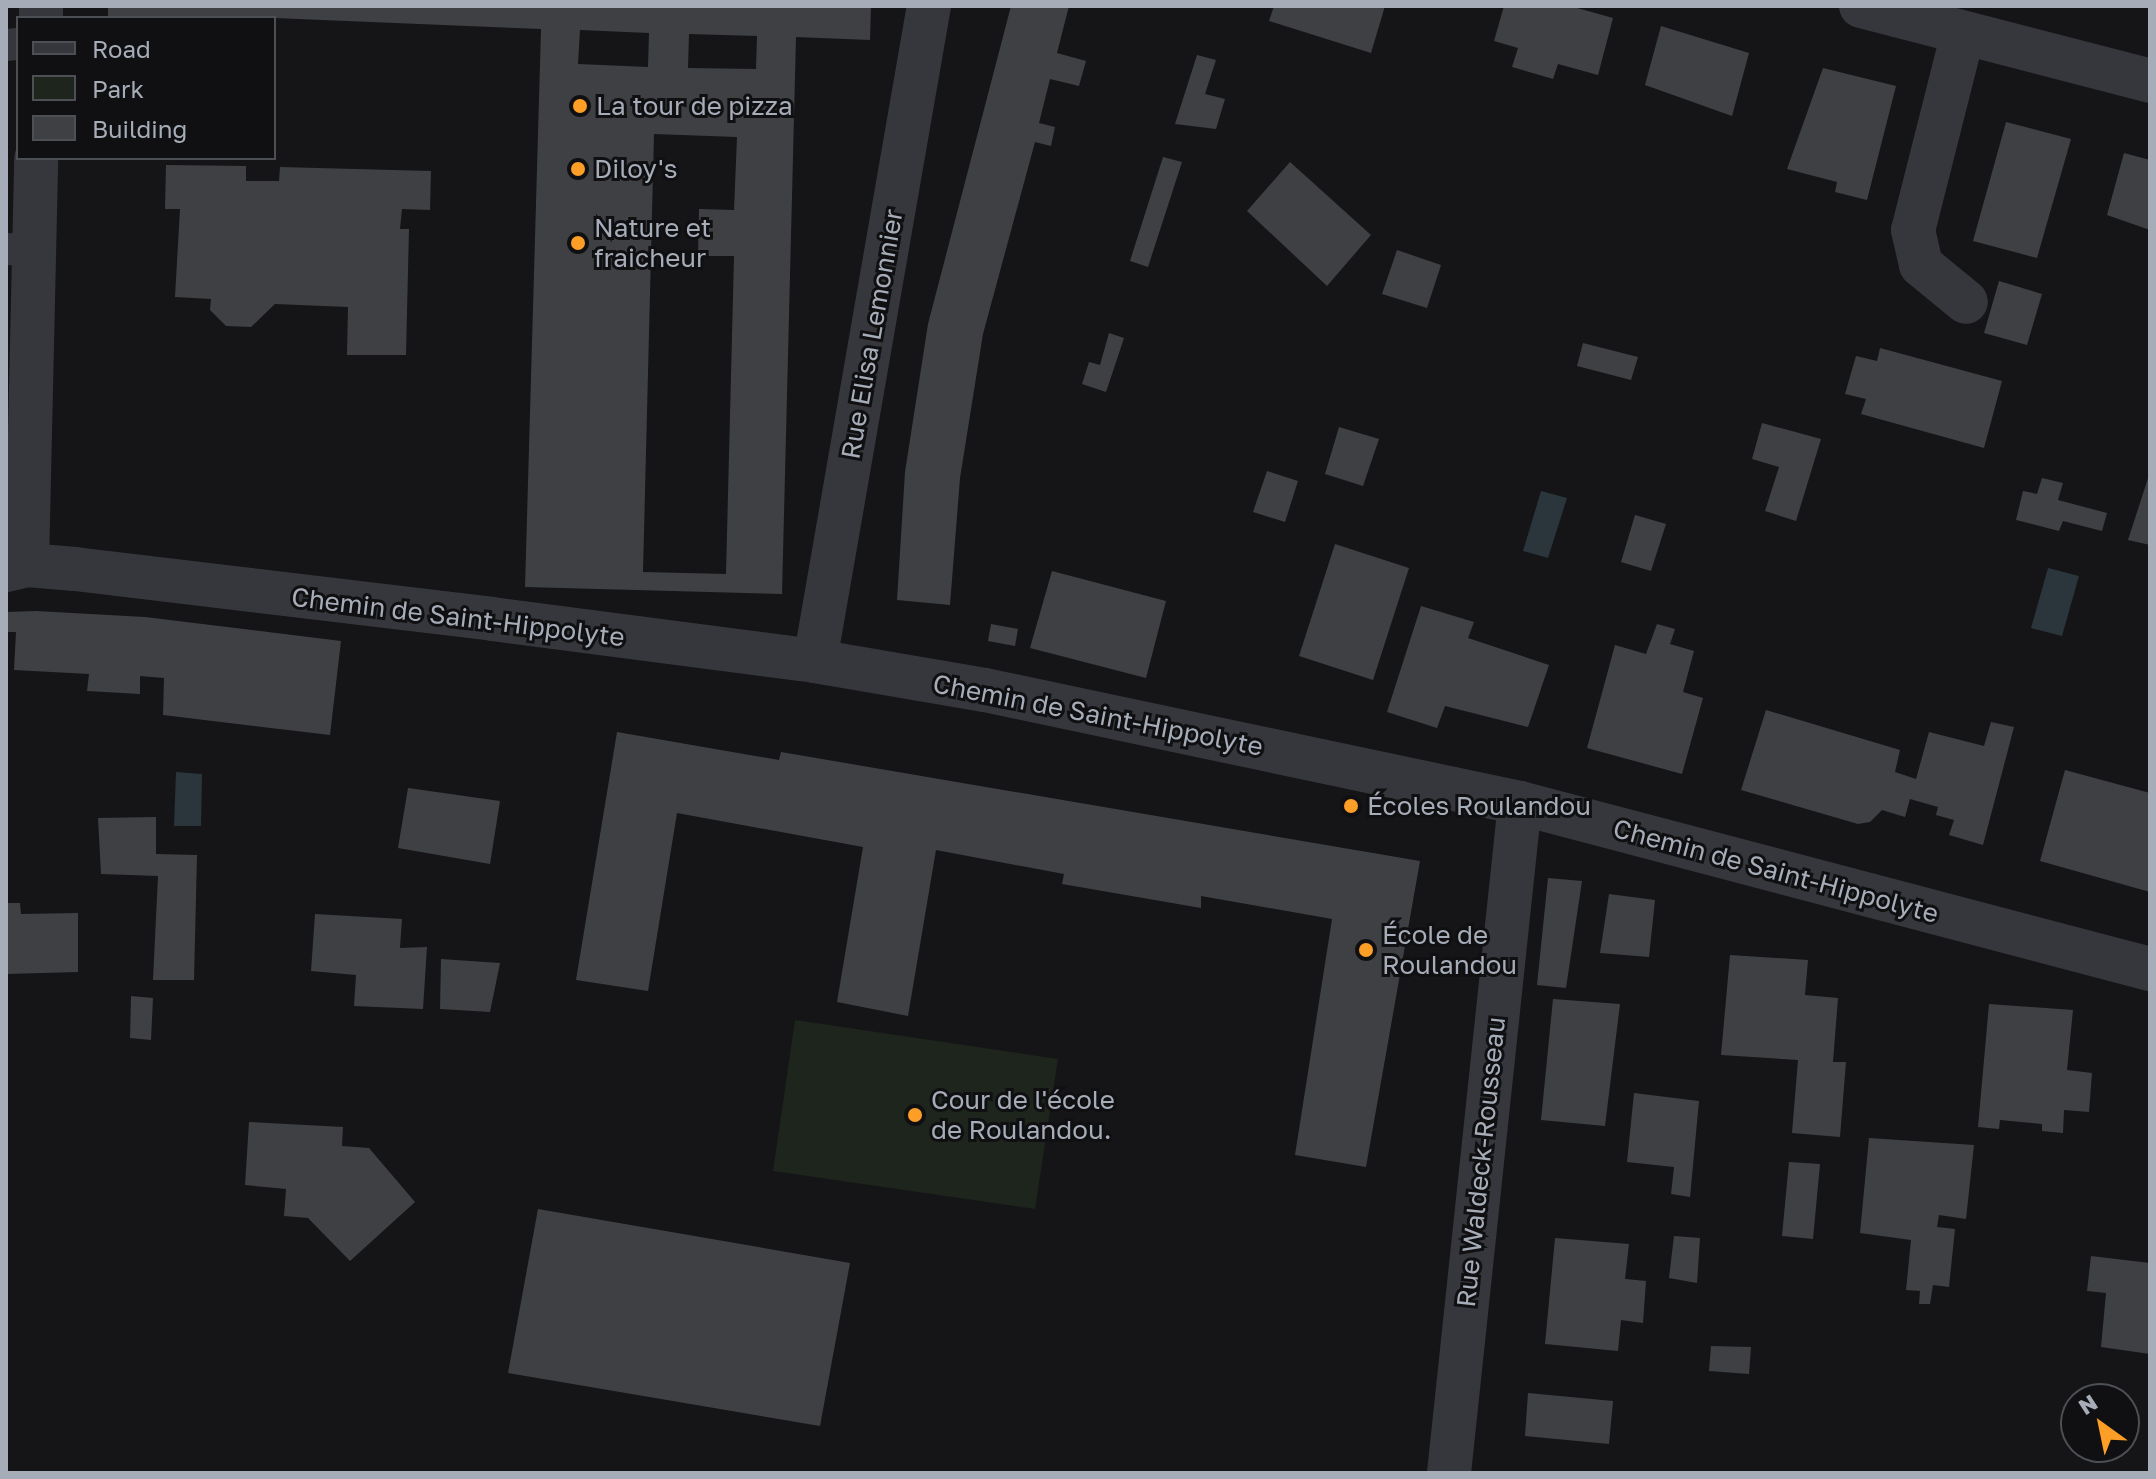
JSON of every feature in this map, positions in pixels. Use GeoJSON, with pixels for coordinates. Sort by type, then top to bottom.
{"type":"FeatureCollection","features":[{"type":"Feature","properties":{"kind":"street","name":"Rue Elisa Lemonnier"},"geometry":{"type":"LineString","coordinates":[[815,661],[929,6]]}},
{"type":"Feature","properties":{"kind":"street"},"geometry":{"type":"LineString","coordinates":[[1861,6],[2150,81]]}},
{"type":"Feature","properties":{"kind":"street"},"geometry":{"type":"LineString","coordinates":[[1963,33],[1913,230],[1921,265],[1966,302]]}},
{"type":"Feature","properties":{"kind":"street"},"geometry":{"type":"LineString","coordinates":[[16,568],[20,250],[36,160]]}},
{"type":"Feature","properties":{"kind":"street","name":"Chemin de Saint-Hippolyte"},"geometry":{"type":"LineString","coordinates":[[16,568],[815,661],[985,690],[1520,803],[2150,969]]}},
{"type":"Feature","properties":{"kind":"street","name":"Rue Waldeck-Rousseau"},"geometry":{"type":"LineString","coordinates":[[1449,1473],[1520,803]]}},
{"type":"Feature","properties":{"kind":"green space","name":"Cour de l'école de Roulandou."},"geometry":{"type":"Polygon","coordinates":[[[795,1020],[1058,1059],[1035,1209],[773,1171],[795,1020]]]}},
{"type":"Feature","properties":{"kind":"shaded area"},"geometry":{"type":"Polygon","coordinates":[[[1541,491],[1567,498],[1548,558],[1523,551],[1541,491]]]}},
{"type":"Feature","properties":{"kind":"shaded area"},"geometry":{"type":"Polygon","coordinates":[[[2048,568],[2079,576],[2062,636],[2031,628],[2048,568]]]}},
{"type":"Feature","properties":{"kind":"shaded area"},"geometry":{"type":"Polygon","coordinates":[[[176,772],[202,774],[201,826],[174,826],[176,772]]]}},
{"type":"Feature","properties":{"kind":"building"},"geometry":{"type":"Polygon","coordinates":[[[108,6],[871,6],[870,40],[796,37],[782,594],[525,587],[541,29],[276,16],[108,16],[108,6]],[[580,30],[578,64],[648,67],[649,33],[580,30]],[[689,34],[688,68],[756,69],[757,36],[689,34]],[[654,134],[643,572],[726,574],[734,256],[698,256],[699,209],[734,210],[737,137],[654,134]]]}},
{"type":"Feature","properties":{"kind":"building"},"geometry":{"type":"Polygon","coordinates":[[[1011,6],[1069,6],[1057,53],[1086,61],[1079,86],[1050,79],[1039,123],[1055,127],[1051,146],[1035,142],[983,334],[960,478],[950,605],[897,600],[905,472],[928,324],[1011,6]]]}},
{"type":"Feature","properties":{"kind":"building"},"geometry":{"type":"Polygon","coordinates":[[[1274,6],[1385,6],[1371,53],[1269,21],[1274,6]]]}},
{"type":"Feature","properties":{"kind":"building"},"geometry":{"type":"Polygon","coordinates":[[[1504,6],[1570,6],[1613,18],[1598,75],[1558,64],[1553,79],[1512,67],[1518,48],[1494,41],[1504,6]]]}},
{"type":"Feature","properties":{"kind":"building"},"geometry":{"type":"Polygon","coordinates":[[[1661,26],[1749,53],[1732,116],[1645,85],[1661,26]]]}},
{"type":"Feature","properties":{"kind":"building"},"geometry":{"type":"Polygon","coordinates":[[[1197,55],[1216,60],[1205,94],[1225,99],[1216,129],[1175,124],[1197,55]]]}},
{"type":"Feature","properties":{"kind":"building"},"geometry":{"type":"Polygon","coordinates":[[[1823,68],[1896,86],[1867,200],[1835,192],[1837,182],[1787,169],[1823,68]]]}},
{"type":"Feature","properties":{"kind":"building"},"geometry":{"type":"Polygon","coordinates":[[[2006,122],[2071,139],[2037,258],[1973,241],[2006,122]]]}},
{"type":"Feature","properties":{"kind":"building"},"geometry":{"type":"Polygon","coordinates":[[[2124,153],[2150,160],[2150,230],[2107,215],[2124,153]]]}},
{"type":"Feature","properties":{"kind":"building"},"geometry":{"type":"Polygon","coordinates":[[[1163,157],[1182,162],[1148,267],[1130,261],[1163,157]]]}},
{"type":"Feature","properties":{"kind":"building"},"geometry":{"type":"Polygon","coordinates":[[[1290,162],[1371,235],[1327,286],[1247,211],[1290,162]]]}},
{"type":"Feature","properties":{"kind":"building"},"geometry":{"type":"Polygon","coordinates":[[[166,165],[246,166],[246,181],[279,181],[280,167],[431,171],[430,210],[402,209],[400,229],[409,229],[406,355],[347,355],[348,307],[275,304],[251,327],[226,326],[210,310],[211,299],[175,297],[180,209],[165,209],[166,165]]]}},
{"type":"Feature","properties":{"kind":"building"},"geometry":{"type":"Polygon","coordinates":[[[1397,250],[1441,265],[1427,308],[1382,294],[1397,250]]]}},
{"type":"Feature","properties":{"kind":"building"},"geometry":{"type":"Polygon","coordinates":[[[1999,281],[2042,294],[2027,345],[1984,333],[1999,281]]]}},
{"type":"Feature","properties":{"kind":"building"},"geometry":{"type":"Polygon","coordinates":[[[1109,333],[1124,338],[1106,392],[1082,384],[1089,362],[1100,365],[1109,333]]]}},
{"type":"Feature","properties":{"kind":"building"},"geometry":{"type":"Polygon","coordinates":[[[1583,343],[1638,357],[1631,380],[1577,366],[1583,343]]]}},
{"type":"Feature","properties":{"kind":"building"},"geometry":{"type":"Polygon","coordinates":[[[1880,348],[2002,381],[1984,448],[1861,414],[1866,399],[1845,394],[1856,356],[1877,361],[1880,348]]]}},
{"type":"Feature","properties":{"kind":"building"},"geometry":{"type":"Polygon","coordinates":[[[1762,423],[1821,439],[1796,521],[1765,511],[1779,467],[1752,459],[1762,423]]]}},
{"type":"Feature","properties":{"kind":"building"},"geometry":{"type":"Polygon","coordinates":[[[1339,427],[1379,439],[1363,486],[1325,474],[1339,427]]]}},
{"type":"Feature","properties":{"kind":"building"},"geometry":{"type":"Polygon","coordinates":[[[1267,471],[1298,481],[1285,522],[1253,512],[1267,471]]]}},
{"type":"Feature","properties":{"kind":"building"},"geometry":{"type":"Polygon","coordinates":[[[2150,472],[2150,545],[2128,540],[2150,472]]]}},
{"type":"Feature","properties":{"kind":"building"},"geometry":{"type":"Polygon","coordinates":[[[2042,478],[2063,483],[2058,500],[2107,513],[2102,531],[2063,521],[2059,531],[2016,520],[2023,491],[2037,494],[2042,478]]]}},
{"type":"Feature","properties":{"kind":"building"},"geometry":{"type":"Polygon","coordinates":[[[1635,515],[1666,524],[1651,571],[1621,562],[1635,515]]]}},
{"type":"Feature","properties":{"kind":"building"},"geometry":{"type":"Polygon","coordinates":[[[1335,544],[1409,568],[1373,680],[1299,656],[1335,544]]]}},
{"type":"Feature","properties":{"kind":"building"},"geometry":{"type":"Polygon","coordinates":[[[1052,571],[1166,601],[1146,678],[1030,648],[1052,571]]]}},
{"type":"Feature","properties":{"kind":"building"},"geometry":{"type":"Polygon","coordinates":[[[1421,606],[1474,622],[1468,638],[1549,665],[1528,727],[1445,706],[1437,728],[1387,712],[1421,606]]]}},
{"type":"Feature","properties":{"kind":"building"},"geometry":{"type":"Polygon","coordinates":[[[6,612],[145,617],[341,641],[330,735],[163,715],[164,678],[140,676],[140,694],[87,691],[89,674],[14,670],[16,632],[6,632],[6,612]]]}},
{"type":"Feature","properties":{"kind":"building"},"geometry":{"type":"Polygon","coordinates":[[[991,624],[1018,629],[1015,646],[988,641],[991,624]]]}},
{"type":"Feature","properties":{"kind":"building"},"geometry":{"type":"Polygon","coordinates":[[[1657,624],[1675,629],[1670,644],[1694,651],[1683,692],[1703,698],[1682,774],[1587,748],[1615,645],[1646,654],[1657,624]]]}},
{"type":"Feature","properties":{"kind":"building"},"geometry":{"type":"Polygon","coordinates":[[[1766,710],[1900,750],[1895,772],[1916,779],[1929,732],[1984,746],[1991,722],[2014,727],[1983,845],[1949,835],[1954,820],[1936,815],[1938,807],[1910,799],[1905,817],[1882,810],[1870,822],[1858,824],[1741,790],[1766,710]]]}},
{"type":"Feature","properties":{"kind":"building","name":"École de Roulandou"},"geometry":{"type":"Polygon","coordinates":[[[617,732],[779,760],[781,752],[1420,861],[1366,1167],[1295,1155],[1332,919],[1201,896],[1201,908],[1062,884],[1064,874],[936,850],[908,1016],[837,1002],[863,847],[677,813],[648,991],[576,980],[617,732]]]}},
{"type":"Feature","properties":{"kind":"building"},"geometry":{"type":"Polygon","coordinates":[[[2065,770],[2150,793],[2150,892],[2040,861],[2065,770]]]}},
{"type":"Feature","properties":{"kind":"building"},"geometry":{"type":"Polygon","coordinates":[[[408,788],[500,801],[490,864],[398,848],[408,788]]]}},
{"type":"Feature","properties":{"kind":"building"},"geometry":{"type":"Polygon","coordinates":[[[156,817],[156,854],[197,855],[194,980],[153,980],[158,876],[101,874],[98,818],[156,817]]]}},
{"type":"Feature","properties":{"kind":"building"},"geometry":{"type":"Polygon","coordinates":[[[1548,878],[1582,881],[1566,988],[1537,985],[1548,878]]]}},
{"type":"Feature","properties":{"kind":"building"},"geometry":{"type":"Polygon","coordinates":[[[1609,894],[1655,900],[1649,957],[1600,953],[1609,894]]]}},
{"type":"Feature","properties":{"kind":"building"},"geometry":{"type":"Polygon","coordinates":[[[6,903],[20,903],[21,914],[78,913],[78,972],[6,974],[6,903]]]}},
{"type":"Feature","properties":{"kind":"building"},"geometry":{"type":"Polygon","coordinates":[[[315,914],[402,919],[400,948],[427,947],[423,1009],[354,1006],[356,975],[311,971],[315,914]]]}},
{"type":"Feature","properties":{"kind":"building"},"geometry":{"type":"Polygon","coordinates":[[[1730,955],[1808,960],[1805,995],[1838,998],[1833,1062],[1846,1062],[1840,1137],[1792,1133],[1798,1060],[1721,1055],[1730,955]]]}},
{"type":"Feature","properties":{"kind":"building"},"geometry":{"type":"Polygon","coordinates":[[[441,959],[500,963],[490,1012],[440,1009],[441,959]]]}},
{"type":"Feature","properties":{"kind":"building"},"geometry":{"type":"Polygon","coordinates":[[[131,996],[153,998],[151,1040],[130,1038],[131,996]]]}},
{"type":"Feature","properties":{"kind":"building"},"geometry":{"type":"Polygon","coordinates":[[[1553,999],[1620,1004],[1605,1126],[1541,1120],[1553,999]]]}},
{"type":"Feature","properties":{"kind":"building"},"geometry":{"type":"Polygon","coordinates":[[[1989,1004],[2073,1010],[2067,1070],[2092,1073],[2089,1112],[2064,1110],[2063,1133],[2042,1131],[2042,1124],[2000,1120],[1999,1129],[1978,1127],[1989,1004]]]}},
{"type":"Feature","properties":{"kind":"building"},"geometry":{"type":"Polygon","coordinates":[[[1634,1093],[1699,1101],[1690,1197],[1671,1194],[1674,1167],[1627,1162],[1634,1093]]]}},
{"type":"Feature","properties":{"kind":"building"},"geometry":{"type":"Polygon","coordinates":[[[249,1122],[343,1127],[342,1146],[369,1148],[415,1202],[350,1261],[308,1218],[284,1216],[286,1189],[245,1185],[249,1122]]]}},
{"type":"Feature","properties":{"kind":"building"},"geometry":{"type":"Polygon","coordinates":[[[1869,1138],[1974,1145],[1966,1219],[1939,1215],[1937,1227],[1955,1229],[1949,1287],[1933,1285],[1930,1304],[1919,1304],[1920,1291],[1906,1290],[1911,1240],[1860,1233],[1869,1138]]]}},
{"type":"Feature","properties":{"kind":"building"},"geometry":{"type":"Polygon","coordinates":[[[1789,1162],[1820,1164],[1813,1239],[1782,1236],[1789,1162]]]}},
{"type":"Feature","properties":{"kind":"building"},"geometry":{"type":"Polygon","coordinates":[[[538,1209],[850,1263],[820,1426],[508,1373],[538,1209]]]}},
{"type":"Feature","properties":{"kind":"building"},"geometry":{"type":"Polygon","coordinates":[[[1674,1236],[1700,1238],[1697,1283],[1669,1278],[1674,1236]]]}},
{"type":"Feature","properties":{"kind":"building"},"geometry":{"type":"Polygon","coordinates":[[[1555,1238],[1629,1244],[1625,1279],[1646,1281],[1643,1323],[1621,1320],[1618,1351],[1545,1344],[1555,1238]]]}},
{"type":"Feature","properties":{"kind":"building"},"geometry":{"type":"Polygon","coordinates":[[[2091,1256],[2150,1263],[2150,1354],[2101,1347],[2106,1293],[2087,1291],[2091,1256]]]}},
{"type":"Feature","properties":{"kind":"building"},"geometry":{"type":"Polygon","coordinates":[[[1711,1346],[1751,1347],[1749,1374],[1709,1371],[1711,1346]]]}},
{"type":"Feature","properties":{"kind":"building"},"geometry":{"type":"Polygon","coordinates":[[[1528,1393],[1613,1401],[1609,1444],[1525,1436],[1528,1393]]]}},
{"type":"Feature","properties":{"kind":"place","name":"La tour de pizza"},"geometry":{"type":"Point","coordinates":[580,106]}},
{"type":"Feature","properties":{"kind":"place","name":"Diloy's"},"geometry":{"type":"Point","coordinates":[578,169]}},
{"type":"Feature","properties":{"kind":"place","name":"Nature et fraicheur"},"geometry":{"type":"Point","coordinates":[578,243]}},
{"type":"Feature","properties":{"kind":"place","name":"Écoles Roulandou"},"geometry":{"type":"Point","coordinates":[1351,806]}},
{"type":"Feature","properties":{"kind":"place","name":"École de Roulandou"},"geometry":{"type":"Point","coordinates":[1366,950]}},
{"type":"Feature","properties":{"kind":"place","name":"Cour de l'école de Roulandou."},"geometry":{"type":"Point","coordinates":[915,1115]}}]}
